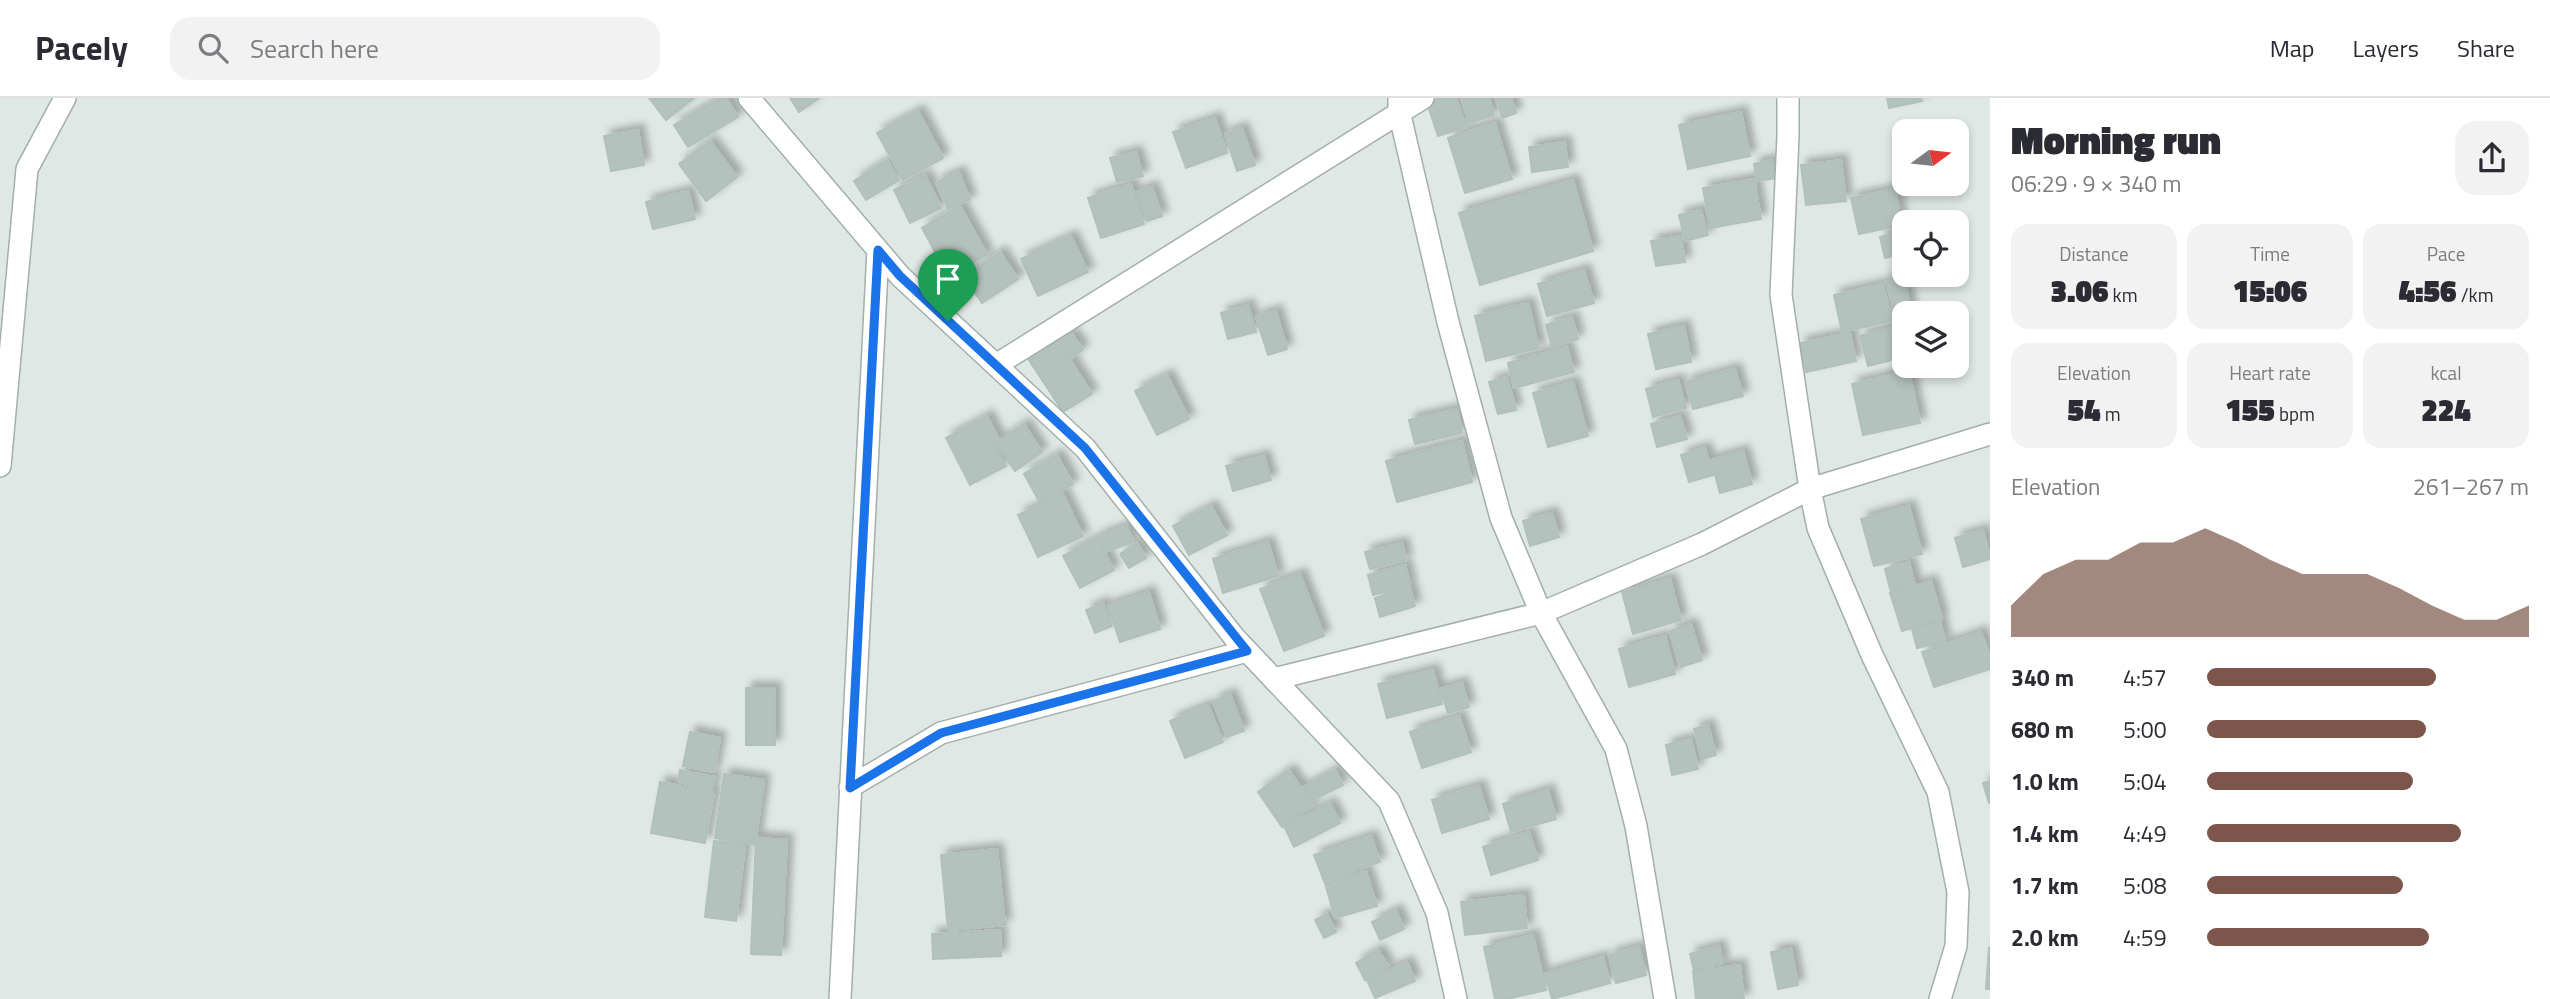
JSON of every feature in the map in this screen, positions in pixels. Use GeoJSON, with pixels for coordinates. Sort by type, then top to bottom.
{"type":"FeatureCollection","features":[{"type":"Feature","properties":{"kind":"street"},"geometry":{"type":"LineString","coordinates":[[0,466],[27,169],[65,98]]}},
{"type":"Feature","properties":{"kind":"street"},"geometry":{"type":"LineString","coordinates":[[749,98],[900,276],[1085,448],[1247,651],[1389,801],[1437,912],[1456,999]]}},
{"type":"Feature","properties":{"kind":"street"},"geometry":{"type":"LineString","coordinates":[[996,365],[1399,105],[1423,98]]}},
{"type":"Feature","properties":{"kind":"street"},"geometry":{"type":"LineString","coordinates":[[1788,98],[1781,295],[1810,489],[1818,528],[1872,655],[1938,792],[1958,892],[1956,946],[1940,999]]}},
{"type":"Feature","properties":{"kind":"street"},"geometry":{"type":"LineString","coordinates":[[1399,105],[1448,322],[1501,518],[1541,613],[1616,749],[1636,826],[1665,999]]}},
{"type":"Feature","properties":{"kind":"street"},"geometry":{"type":"LineString","coordinates":[[840,999],[878,250]]}},
{"type":"Feature","properties":{"kind":"street"},"geometry":{"type":"LineString","coordinates":[[1274,679],[1541,613],[1702,544],[1810,489],[1990,434]]}},
{"type":"Feature","properties":{"kind":"street"},"geometry":{"type":"LineString","coordinates":[[850,788],[941,733],[1247,651]]}},
{"type":"Feature","properties":{"kind":"building"},"geometry":{"type":"Polygon","coordinates":[[[649,98],[694,98],[666,120],[649,98]]]}},
{"type":"Feature","properties":{"kind":"building"},"geometry":{"type":"Polygon","coordinates":[[[720,98],[726,98],[738,117],[688,147],[674,125],[720,98]]]}},
{"type":"Feature","properties":{"kind":"building"},"geometry":{"type":"Polygon","coordinates":[[[790,98],[819,98],[799,112],[790,98]]]}},
{"type":"Feature","properties":{"kind":"building"},"geometry":{"type":"Polygon","coordinates":[[[1442,98],[1456,98],[1466,127],[1438,136],[1427,103],[1442,98]]]}},
{"type":"Feature","properties":{"kind":"building"},"geometry":{"type":"Polygon","coordinates":[[[1461,98],[1489,98],[1494,115],[1469,123],[1461,98]]]}},
{"type":"Feature","properties":{"kind":"building"},"geometry":{"type":"Polygon","coordinates":[[[1496,98],[1511,98],[1516,113],[1502,118],[1496,98]]]}},
{"type":"Feature","properties":{"kind":"building"},"geometry":{"type":"Polygon","coordinates":[[[1887,98],[1921,98],[1922,101],[1889,108],[1887,98]]]}},
{"type":"Feature","properties":{"kind":"building"},"geometry":{"type":"Polygon","coordinates":[[[918,111],[943,158],[903,180],[877,133],[918,111]]]}},
{"type":"Feature","properties":{"kind":"building"},"geometry":{"type":"Polygon","coordinates":[[[1741,112],[1750,156],[1688,169],[1679,125],[1741,112]]]}},
{"type":"Feature","properties":{"kind":"building"},"geometry":{"type":"Polygon","coordinates":[[[1215,118],[1227,153],[1186,168],[1173,132],[1215,118]]]}},
{"type":"Feature","properties":{"kind":"building"},"geometry":{"type":"Polygon","coordinates":[[[1495,123],[1512,179],[1465,193],[1448,138],[1495,123]]]}},
{"type":"Feature","properties":{"kind":"building"},"geometry":{"type":"Polygon","coordinates":[[[1242,128],[1255,165],[1237,171],[1225,134],[1242,128]]]}},
{"type":"Feature","properties":{"kind":"building"},"geometry":{"type":"Polygon","coordinates":[[[638,130],[644,165],[611,171],[604,136],[638,130]]]}},
{"type":"Feature","properties":{"kind":"building"},"geometry":{"type":"Polygon","coordinates":[[[710,141],[737,177],[706,201],[679,164],[710,141]]]}},
{"type":"Feature","properties":{"kind":"building"},"geometry":{"type":"Polygon","coordinates":[[[1565,142],[1568,167],[1532,172],[1529,147],[1565,142]]]}},
{"type":"Feature","properties":{"kind":"building"},"geometry":{"type":"Polygon","coordinates":[[[1136,152],[1143,176],[1117,182],[1110,158],[1136,152]]]}},
{"type":"Feature","properties":{"kind":"building"},"geometry":{"type":"Polygon","coordinates":[[[887,160],[899,180],[866,200],[854,181],[887,160]]]}},
{"type":"Feature","properties":{"kind":"building"},"geometry":{"type":"Polygon","coordinates":[[[1772,160],[1776,178],[1757,181],[1754,164],[1772,160]]]}},
{"type":"Feature","properties":{"kind":"building"},"geometry":{"type":"Polygon","coordinates":[[[1841,160],[1846,201],[1806,205],[1801,165],[1841,160]]]}},
{"type":"Feature","properties":{"kind":"building"},"geometry":{"type":"Polygon","coordinates":[[[959,172],[970,200],[948,209],[936,182],[959,172]]]}},
{"type":"Feature","properties":{"kind":"building"},"geometry":{"type":"Polygon","coordinates":[[[925,175],[941,208],[910,223],[894,190],[925,175]]]}},
{"type":"Feature","properties":{"kind":"building"},"geometry":{"type":"Polygon","coordinates":[[[1754,179],[1761,219],[1710,228],[1703,188],[1754,179]]]}},
{"type":"Feature","properties":{"kind":"building"},"geometry":{"type":"Polygon","coordinates":[[[1573,180],[1593,251],[1480,285],[1459,213],[1573,180]]]}},
{"type":"Feature","properties":{"kind":"building"},"geometry":{"type":"Polygon","coordinates":[[[1131,184],[1144,224],[1101,238],[1088,198],[1131,184]]]}},
{"type":"Feature","properties":{"kind":"building"},"geometry":{"type":"Polygon","coordinates":[[[1152,187],[1162,216],[1147,221],[1137,192],[1152,187]]]}},
{"type":"Feature","properties":{"kind":"building"},"geometry":{"type":"Polygon","coordinates":[[[1892,190],[1899,210],[1892,210],[1892,227],[1859,234],[1851,198],[1892,190]]]}},
{"type":"Feature","properties":{"kind":"building"},"geometry":{"type":"Polygon","coordinates":[[[688,191],[695,219],[653,229],[646,202],[688,191]]]}},
{"type":"Feature","properties":{"kind":"building"},"geometry":{"type":"Polygon","coordinates":[[[960,206],[987,255],[948,276],[922,228],[960,206]]]}},
{"type":"Feature","properties":{"kind":"building"},"geometry":{"type":"Polygon","coordinates":[[[1701,210],[1708,235],[1685,241],[1679,215],[1701,210]]]}},
{"type":"Feature","properties":{"kind":"building"},"geometry":{"type":"Polygon","coordinates":[[[1892,234],[1892,256],[1885,258],[1880,237],[1892,234]]]}},
{"type":"Feature","properties":{"kind":"building"},"geometry":{"type":"Polygon","coordinates":[[[1071,236],[1088,272],[1038,296],[1021,259],[1071,236]]]}},
{"type":"Feature","properties":{"kind":"building"},"geometry":{"type":"Polygon","coordinates":[[[1681,236],[1685,262],[1656,266],[1651,241],[1681,236]]]}},
{"type":"Feature","properties":{"kind":"building"},"geometry":{"type":"Polygon","coordinates":[[[1000,252],[1018,279],[982,303],[964,277],[1000,252]]]}},
{"type":"Feature","properties":{"kind":"building"},"geometry":{"type":"Polygon","coordinates":[[[1584,270],[1594,303],[1547,316],[1538,284],[1584,270]]]}},
{"type":"Feature","properties":{"kind":"building"},"geometry":{"type":"Polygon","coordinates":[[[1892,278],[1892,287],[1906,287],[1909,301],[1892,301],[1892,305],[1886,279],[1892,278]]]}},
{"type":"Feature","properties":{"kind":"building"},"geometry":{"type":"Polygon","coordinates":[[[1883,284],[1892,321],[1842,332],[1834,295],[1883,284]]]}},
{"type":"Feature","properties":{"kind":"building"},"geometry":{"type":"Polygon","coordinates":[[[1528,303],[1539,348],[1486,361],[1475,316],[1528,303]]]}},
{"type":"Feature","properties":{"kind":"building"},"geometry":{"type":"Polygon","coordinates":[[[1248,305],[1256,332],[1228,339],[1221,313],[1248,305]]]}},
{"type":"Feature","properties":{"kind":"building"},"geometry":{"type":"Polygon","coordinates":[[[1276,311],[1287,349],[1268,355],[1256,317],[1276,311]]]}},
{"type":"Feature","properties":{"kind":"building"},"geometry":{"type":"Polygon","coordinates":[[[1572,317],[1578,339],[1552,347],[1546,325],[1572,317]]]}},
{"type":"Feature","properties":{"kind":"building"},"geometry":{"type":"Polygon","coordinates":[[[1684,326],[1691,362],[1656,369],[1648,334],[1684,326]]]}},
{"type":"Feature","properties":{"kind":"building"},"geometry":{"type":"Polygon","coordinates":[[[1892,328],[1892,360],[1868,366],[1860,336],[1892,328]]]}},
{"type":"Feature","properties":{"kind":"building"},"geometry":{"type":"Polygon","coordinates":[[[1071,333],[1083,349],[1072,358],[1059,341],[1071,333]]]}},
{"type":"Feature","properties":{"kind":"building"},"geometry":{"type":"Polygon","coordinates":[[[1850,333],[1856,361],[1806,372],[1800,343],[1850,333]]]}},
{"type":"Feature","properties":{"kind":"building"},"geometry":{"type":"Polygon","coordinates":[[[1058,341],[1092,394],[1063,412],[1029,360],[1058,341]]]}},
{"type":"Feature","properties":{"kind":"building"},"geometry":{"type":"Polygon","coordinates":[[[1567,347],[1574,372],[1514,388],[1508,363],[1567,347]]]}},
{"type":"Feature","properties":{"kind":"building"},"geometry":{"type":"Polygon","coordinates":[[[1735,369],[1743,396],[1693,409],[1686,382],[1735,369]]]}},
{"type":"Feature","properties":{"kind":"building"},"geometry":{"type":"Polygon","coordinates":[[[1167,375],[1189,419],[1157,435],[1135,391],[1167,375]]]}},
{"type":"Feature","properties":{"kind":"building"},"geometry":{"type":"Polygon","coordinates":[[[1892,375],[1892,378],[1910,378],[1920,423],[1863,435],[1852,384],[1892,375]]]}},
{"type":"Feature","properties":{"kind":"building"},"geometry":{"type":"Polygon","coordinates":[[[1507,377],[1516,410],[1498,414],[1489,382],[1507,377]]]}},
{"type":"Feature","properties":{"kind":"building"},"geometry":{"type":"Polygon","coordinates":[[[1678,380],[1686,408],[1653,417],[1646,389],[1678,380]]]}},
{"type":"Feature","properties":{"kind":"building"},"geometry":{"type":"Polygon","coordinates":[[[1573,382],[1588,436],[1548,447],[1533,393],[1573,382]]]}},
{"type":"Feature","properties":{"kind":"building"},"geometry":{"type":"Polygon","coordinates":[[[1457,409],[1462,433],[1415,444],[1409,420],[1457,409]]]}},
{"type":"Feature","properties":{"kind":"building"},"geometry":{"type":"Polygon","coordinates":[[[987,416],[999,440],[993,443],[1006,466],[970,485],[946,438],[987,416]]]}},
{"type":"Feature","properties":{"kind":"building"},"geometry":{"type":"Polygon","coordinates":[[[1680,416],[1687,439],[1657,447],[1651,424],[1680,416]]]}},
{"type":"Feature","properties":{"kind":"building"},"geometry":{"type":"Polygon","coordinates":[[[1024,424],[1042,452],[1015,471],[996,443],[1024,424]]]}},
{"type":"Feature","properties":{"kind":"building"},"geometry":{"type":"Polygon","coordinates":[[[1462,441],[1472,482],[1397,502],[1386,461],[1462,441]]]}},
{"type":"Feature","properties":{"kind":"building"},"geometry":{"type":"Polygon","coordinates":[[[1705,448],[1713,475],[1689,482],[1681,455],[1705,448]]]}},
{"type":"Feature","properties":{"kind":"building"},"geometry":{"type":"Polygon","coordinates":[[[1743,451],[1752,484],[1720,493],[1711,460],[1743,451]]]}},
{"type":"Feature","properties":{"kind":"building"},"geometry":{"type":"Polygon","coordinates":[[[1057,455],[1073,484],[1040,503],[1024,474],[1057,455]]]}},
{"type":"Feature","properties":{"kind":"building"},"geometry":{"type":"Polygon","coordinates":[[[1264,456],[1271,480],[1233,491],[1226,466],[1264,456]]]}},
{"type":"Feature","properties":{"kind":"building"},"geometry":{"type":"Polygon","coordinates":[[[1063,494],[1083,536],[1038,557],[1018,515],[1063,494]]]}},
{"type":"Feature","properties":{"kind":"building"},"geometry":{"type":"Polygon","coordinates":[[[1211,506],[1227,535],[1189,555],[1173,526],[1211,506]]]}},
{"type":"Feature","properties":{"kind":"building"},"geometry":{"type":"Polygon","coordinates":[[[1909,506],[1922,554],[1874,566],[1861,519],[1909,506]]]}},
{"type":"Feature","properties":{"kind":"building"},"geometry":{"type":"Polygon","coordinates":[[[1552,513],[1559,537],[1530,546],[1523,521],[1552,513]]]}},
{"type":"Feature","properties":{"kind":"building"},"geometry":{"type":"Polygon","coordinates":[[[1127,526],[1133,542],[1105,552],[1099,536],[1127,526]]]}},
{"type":"Feature","properties":{"kind":"building"},"geometry":{"type":"Polygon","coordinates":[[[1983,530],[1990,559],[1963,567],[1955,538],[1983,530]]]}},
{"type":"Feature","properties":{"kind":"building"},"geometry":{"type":"Polygon","coordinates":[[[1097,538],[1114,570],[1080,588],[1063,556],[1097,538]]]}},
{"type":"Feature","properties":{"kind":"building"},"geometry":{"type":"Polygon","coordinates":[[[1268,542],[1278,576],[1223,593],[1213,559],[1268,542]]]}},
{"type":"Feature","properties":{"kind":"building"},"geometry":{"type":"Polygon","coordinates":[[[1137,543],[1146,558],[1129,568],[1120,554],[1137,543]]]}},
{"type":"Feature","properties":{"kind":"building"},"geometry":{"type":"Polygon","coordinates":[[[1402,543],[1406,560],[1370,569],[1365,552],[1402,543]]]}},
{"type":"Feature","properties":{"kind":"building"},"geometry":{"type":"Polygon","coordinates":[[[1909,562],[1915,585],[1891,592],[1885,569],[1909,562]]]}},
{"type":"Feature","properties":{"kind":"building"},"geometry":{"type":"Polygon","coordinates":[[[1405,565],[1410,585],[1373,595],[1368,575],[1405,565]]]}},
{"type":"Feature","properties":{"kind":"building"},"geometry":{"type":"Polygon","coordinates":[[[1300,574],[1324,636],[1284,651],[1260,589],[1300,574]]]}},
{"type":"Feature","properties":{"kind":"building"},"geometry":{"type":"Polygon","coordinates":[[[1670,579],[1681,620],[1633,634],[1622,592],[1670,579]]]}},
{"type":"Feature","properties":{"kind":"building"},"geometry":{"type":"Polygon","coordinates":[[[1931,581],[1942,619],[1902,631],[1890,593],[1931,581]]]}},
{"type":"Feature","properties":{"kind":"building"},"geometry":{"type":"Polygon","coordinates":[[[1410,588],[1415,606],[1380,617],[1375,598],[1410,588]]]}},
{"type":"Feature","properties":{"kind":"building"},"geometry":{"type":"Polygon","coordinates":[[[1149,592],[1160,629],[1120,642],[1108,606],[1149,592]]]}},
{"type":"Feature","properties":{"kind":"building"},"geometry":{"type":"Polygon","coordinates":[[[1103,603],[1112,626],[1095,633],[1086,610],[1103,603]]]}},
{"type":"Feature","properties":{"kind":"building"},"geometry":{"type":"Polygon","coordinates":[[[1940,621],[1945,641],[1917,648],[1912,629],[1940,621]]]}},
{"type":"Feature","properties":{"kind":"building"},"geometry":{"type":"Polygon","coordinates":[[[1691,624],[1702,660],[1681,667],[1670,631],[1691,624]]]}},
{"type":"Feature","properties":{"kind":"building"},"geometry":{"type":"Polygon","coordinates":[[[1981,632],[1990,657],[1990,669],[1934,687],[1922,652],[1981,632]]]}},
{"type":"Feature","properties":{"kind":"building"},"geometry":{"type":"Polygon","coordinates":[[[1665,636],[1675,674],[1629,687],[1619,649],[1665,636]]]}},
{"type":"Feature","properties":{"kind":"building"},"geometry":{"type":"Polygon","coordinates":[[[1433,670],[1442,704],[1387,718],[1378,684],[1433,670]]]}},
{"type":"Feature","properties":{"kind":"building"},"geometry":{"type":"Polygon","coordinates":[[[1462,683],[1469,707],[1448,713],[1440,689],[1462,683]]]}},
{"type":"Feature","properties":{"kind":"building"},"geometry":{"type":"Polygon","coordinates":[[[746,688],[775,688],[775,745],[746,745],[746,688]]]}},
{"type":"Feature","properties":{"kind":"building"},"geometry":{"type":"Polygon","coordinates":[[[1230,694],[1244,731],[1227,737],[1213,701],[1230,694]]]}},
{"type":"Feature","properties":{"kind":"building"},"geometry":{"type":"Polygon","coordinates":[[[1208,705],[1223,742],[1185,758],[1170,721],[1208,705]]]}},
{"type":"Feature","properties":{"kind":"building"},"geometry":{"type":"Polygon","coordinates":[[[1459,716],[1471,752],[1422,768],[1410,732],[1459,716]]]}},
{"type":"Feature","properties":{"kind":"building"},"geometry":{"type":"Polygon","coordinates":[[[1708,725],[1716,755],[1702,759],[1694,729],[1708,725]]]}},
{"type":"Feature","properties":{"kind":"building"},"geometry":{"type":"Polygon","coordinates":[[[690,732],[720,738],[714,772],[683,766],[690,732]]]}},
{"type":"Feature","properties":{"kind":"building"},"geometry":{"type":"Polygon","coordinates":[[[1691,739],[1698,769],[1672,775],[1666,745],[1691,739]]]}},
{"type":"Feature","properties":{"kind":"building"},"geometry":{"type":"Polygon","coordinates":[[[680,770],[715,777],[712,789],[678,782],[680,770]]]}},
{"type":"Feature","properties":{"kind":"building"},"geometry":{"type":"Polygon","coordinates":[[[1289,770],[1313,805],[1282,827],[1258,792],[1289,770]]]}},
{"type":"Feature","properties":{"kind":"building"},"geometry":{"type":"Polygon","coordinates":[[[1335,770],[1343,785],[1311,801],[1304,787],[1335,770]]]}},
{"type":"Feature","properties":{"kind":"building"},"geometry":{"type":"Polygon","coordinates":[[[724,774],[764,780],[755,845],[715,838],[724,774]]]}},
{"type":"Feature","properties":{"kind":"building"},"geometry":{"type":"Polygon","coordinates":[[[1990,781],[1990,803],[1989,803],[1983,783],[1990,781]]]}},
{"type":"Feature","properties":{"kind":"building"},"geometry":{"type":"Polygon","coordinates":[[[660,782],[714,792],[705,843],[651,833],[660,782]]]}},
{"type":"Feature","properties":{"kind":"building"},"geometry":{"type":"Polygon","coordinates":[[[1479,786],[1489,819],[1442,833],[1432,800],[1479,786]]]}},
{"type":"Feature","properties":{"kind":"building"},"geometry":{"type":"Polygon","coordinates":[[[1548,790],[1556,819],[1511,832],[1503,804],[1548,790]]]}},
{"type":"Feature","properties":{"kind":"building"},"geometry":{"type":"Polygon","coordinates":[[[1330,803],[1340,823],[1294,847],[1284,826],[1330,803]]]}},
{"type":"Feature","properties":{"kind":"building"},"geometry":{"type":"Polygon","coordinates":[[[1529,832],[1538,860],[1491,875],[1483,847],[1529,832]]]}},
{"type":"Feature","properties":{"kind":"building"},"geometry":{"type":"Polygon","coordinates":[[[1371,836],[1380,862],[1324,881],[1314,855],[1371,836]]]}},
{"type":"Feature","properties":{"kind":"building"},"geometry":{"type":"Polygon","coordinates":[[[756,838],[787,840],[781,955],[751,954],[756,838]]]}},
{"type":"Feature","properties":{"kind":"building"},"geometry":{"type":"Polygon","coordinates":[[[714,841],[745,845],[736,921],[705,917],[714,841]]]}},
{"type":"Feature","properties":{"kind":"building"},"geometry":{"type":"Polygon","coordinates":[[[997,849],[1005,925],[948,930],[941,855],[997,849]]]}},
{"type":"Feature","properties":{"kind":"building"},"geometry":{"type":"Polygon","coordinates":[[[1366,871],[1377,906],[1335,918],[1325,883],[1366,871]]]}},
{"type":"Feature","properties":{"kind":"building"},"geometry":{"type":"Polygon","coordinates":[[[1524,895],[1527,928],[1465,935],[1461,902],[1524,895]]]}},
{"type":"Feature","properties":{"kind":"building"},"geometry":{"type":"Polygon","coordinates":[[[1396,910],[1404,929],[1380,940],[1372,922],[1396,910]]]}},
{"type":"Feature","properties":{"kind":"building"},"geometry":{"type":"Polygon","coordinates":[[[1327,914],[1336,932],[1324,938],[1315,920],[1327,914]]]}},
{"type":"Feature","properties":{"kind":"building"},"geometry":{"type":"Polygon","coordinates":[[[1000,930],[1001,956],[933,959],[932,934],[1000,930]]]}},
{"type":"Feature","properties":{"kind":"building"},"geometry":{"type":"Polygon","coordinates":[[[1533,935],[1546,990],[1495,999],[1484,947],[1533,935]]]}},
{"type":"Feature","properties":{"kind":"building"},"geometry":{"type":"Polygon","coordinates":[[[1719,946],[1723,963],[1694,970],[1690,954],[1719,946]]]}},
{"type":"Feature","properties":{"kind":"building"},"geometry":{"type":"Polygon","coordinates":[[[1639,947],[1646,975],[1616,983],[1609,955],[1639,947]]]}},
{"type":"Feature","properties":{"kind":"building"},"geometry":{"type":"Polygon","coordinates":[[[1989,948],[1990,989],[1986,989],[1989,948]]]}},
{"type":"Feature","properties":{"kind":"building"},"geometry":{"type":"Polygon","coordinates":[[[1791,949],[1798,985],[1778,989],[1771,952],[1791,949]]]}},
{"type":"Feature","properties":{"kind":"building"},"geometry":{"type":"Polygon","coordinates":[[[1378,950],[1388,966],[1365,980],[1356,963],[1378,950]]]}},
{"type":"Feature","properties":{"kind":"building"},"geometry":{"type":"Polygon","coordinates":[[[1603,957],[1610,983],[1552,999],[1545,974],[1603,957]]]}},
{"type":"Feature","properties":{"kind":"building"},"geometry":{"type":"Polygon","coordinates":[[[1407,962],[1415,981],[1375,998],[1367,980],[1407,962]]]}},
{"type":"Feature","properties":{"kind":"building"},"geometry":{"type":"Polygon","coordinates":[[[1740,965],[1744,999],[1696,999],[1693,971],[1740,965]]]}},
{"type":"Feature","properties":{"kind":"route"},"geometry":{"type":"LineString","coordinates":[[878,250],[900,276],[948,321],[1085,448],[1247,651],[941,733],[850,788],[878,250]]}}]}
